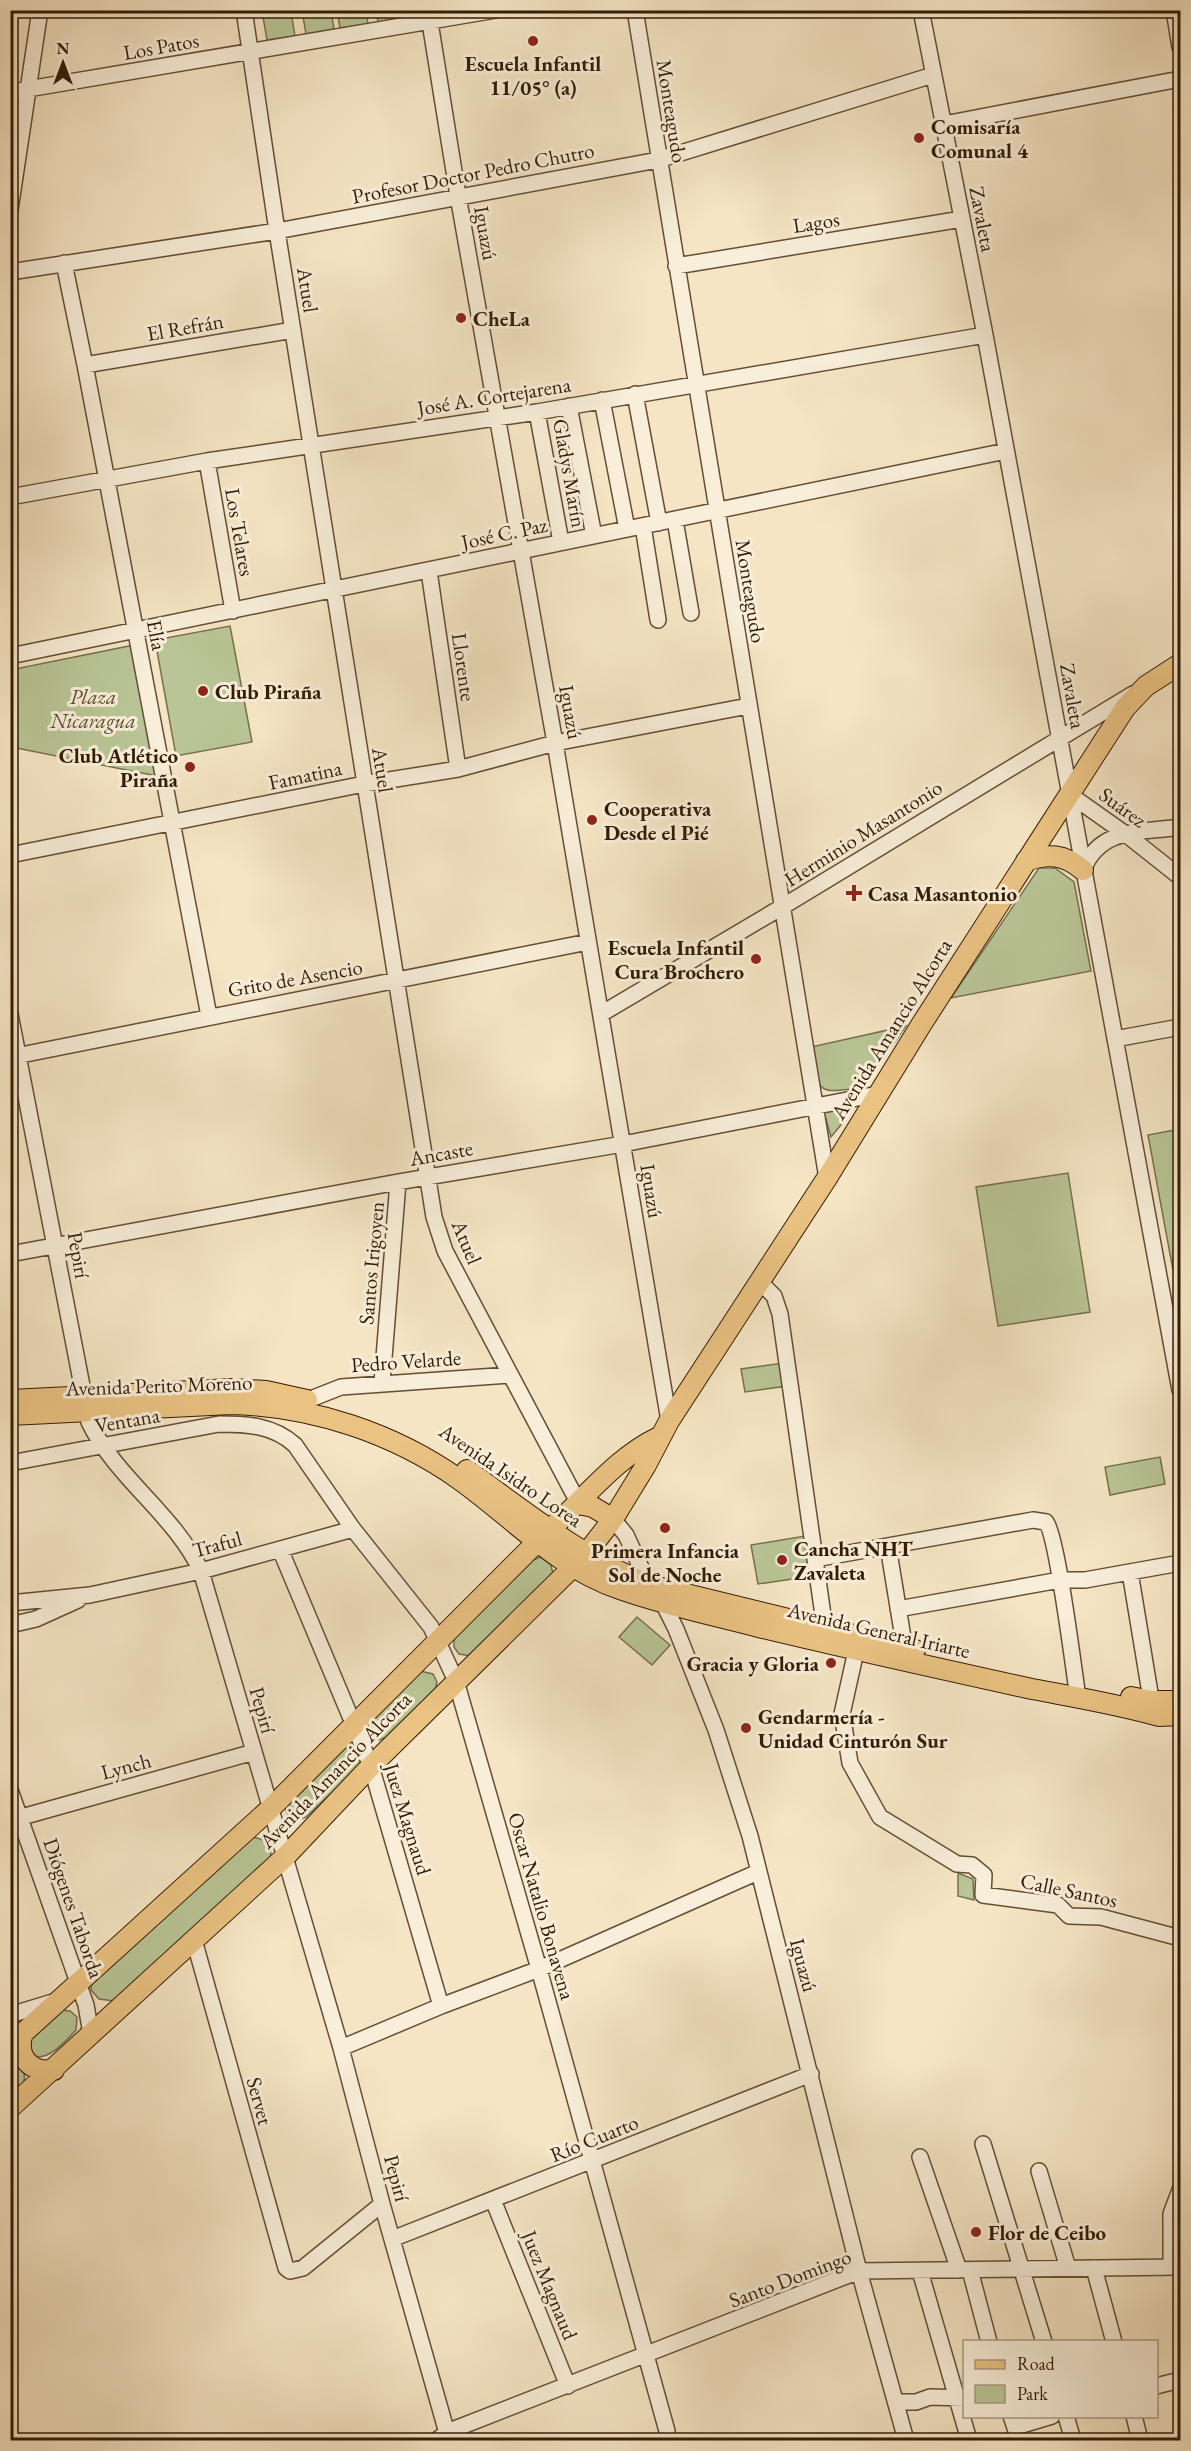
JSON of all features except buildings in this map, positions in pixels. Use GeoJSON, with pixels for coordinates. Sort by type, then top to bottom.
{"type":"FeatureCollection","features":[{"type":"Feature","properties":{"kind":"main road","name":"Avenida Amancio Alcorta"},"geometry":{"type":"LineString","coordinates":[[10,2108],[286,1856],[371,1766],[580,1560],[612,1519],[646,1465],[664,1429],[827,1178],[878,1094],[1125,708],[1146,686],[1180,664]]}},
{"type":"Feature","properties":{"kind":"main road"},"geometry":{"type":"LineString","coordinates":[[1026,861],[1050,855],[1062,857],[1083,870]]}},
{"type":"Feature","properties":{"kind":"main road","name":"Avenida Perito Moreno"},"geometry":{"type":"LineString","coordinates":[[10,1400],[85,1404],[308,1406]]}},
{"type":"Feature","properties":{"kind":"main road","name":"Avenida Perito Moreno"},"geometry":{"type":"LineString","coordinates":[[10,1415],[85,1404]]}},
{"type":"Feature","properties":{"kind":"main road","name":"Avenida Isidro Lorea"},"geometry":{"type":"LineString","coordinates":[[308,1406],[350,1412],[421,1442],[464,1468],[544,1536],[580,1560]]}},
{"type":"Feature","properties":{"kind":"main road","name":"Avenida Amancio Alcorta"},"geometry":{"type":"LineString","coordinates":[[17,2039],[271,1808],[354,1723],[579,1504],[605,1474],[664,1429]]}},
{"type":"Feature","properties":{"kind":"main road"},"geometry":{"type":"LineString","coordinates":[[579,1504],[593,1507],[612,1519]]}},
{"type":"Feature","properties":{"kind":"main road","name":"Avenida General Iriarte"},"geometry":{"type":"LineString","coordinates":[[580,1560],[649,1585],[826,1636],[856,1651],[906,1655]]}},
{"type":"Feature","properties":{"kind":"main road","name":"Avenida General Iriarte"},"geometry":{"type":"LineString","coordinates":[[580,1560],[617,1589],[663,1603],[826,1636],[1180,1715]]}},
{"type":"Feature","properties":{"kind":"main road","name":"Avenida General Iriarte"},"geometry":{"type":"LineString","coordinates":[[1152,1708],[1180,1701]]}},
{"type":"Feature","properties":{"kind":"main road"},"geometry":{"type":"LineString","coordinates":[[17,2039],[26,2062],[39,2070],[54,2070]]}},
{"type":"Feature","properties":{"kind":"street"},"geometry":{"type":"LineString","coordinates":[[10,210],[40,10]]}},
{"type":"Feature","properties":{"kind":"street","name":"Atuel"},"geometry":{"type":"LineString","coordinates":[[244,10],[364,784],[434,1217],[445,1251],[579,1504]]}},
{"type":"Feature","properties":{"kind":"street","name":"Los Patos"},"geometry":{"type":"LineString","coordinates":[[10,92],[251,52],[429,16],[495,10]]}},
{"type":"Feature","properties":{"kind":"street","name":"Monteagudo"},"geometry":{"type":"LineString","coordinates":[[635,10],[827,1178]]}},
{"type":"Feature","properties":{"kind":"street","name":"Zavaleta"},"geometry":{"type":"LineString","coordinates":[[921,10],[985,334],[1180,1390]]}},
{"type":"Feature","properties":{"kind":"street"},"geometry":{"type":"LineString","coordinates":[[1174,10],[1180,47]]}},
{"type":"Feature","properties":{"kind":"street","name":"Iguazú"},"geometry":{"type":"LineString","coordinates":[[429,16],[458,196],[522,550],[601,1014],[664,1429]]}},
{"type":"Feature","properties":{"kind":"street","name":"Profesor Doctor Pedro Chutro"},"geometry":{"type":"LineString","coordinates":[[10,272],[277,231],[658,159],[933,75]]}},
{"type":"Feature","properties":{"kind":"street"},"geometry":{"type":"LineString","coordinates":[[944,124],[1180,79]]}},
{"type":"Feature","properties":{"kind":"street","name":"Lagos"},"geometry":{"type":"LineString","coordinates":[[676,266],[962,219]]}},
{"type":"Feature","properties":{"kind":"street","name":"Elía"},"geometry":{"type":"LineString","coordinates":[[64,263],[209,1016]]}},
{"type":"Feature","properties":{"kind":"street","name":"El Refrán"},"geometry":{"type":"LineString","coordinates":[[85,365],[293,330]]}},
{"type":"Feature","properties":{"kind":"street","name":"José A. Cortejarena"},"geometry":{"type":"LineString","coordinates":[[10,497],[207,461],[537,412],[985,334]]}},
{"type":"Feature","properties":{"kind":"street"},"geometry":{"type":"LineString","coordinates":[[635,394],[691,614]]}},
{"type":"Feature","properties":{"kind":"street"},"geometry":{"type":"LineString","coordinates":[[603,400],[627,529]]}},
{"type":"Feature","properties":{"kind":"street"},"geometry":{"type":"LineString","coordinates":[[569,406],[594,536]]}},
{"type":"Feature","properties":{"kind":"street","name":"Gladys Marín"},"geometry":{"type":"LineString","coordinates":[[537,412],[561,542]]}},
{"type":"Feature","properties":{"kind":"street","name":"José C. Paz"},"geometry":{"type":"LineString","coordinates":[[10,656],[1006,451]]}},
{"type":"Feature","properties":{"kind":"street","name":"Los Telares"},"geometry":{"type":"LineString","coordinates":[[207,461],[233,611]]}},
{"type":"Feature","properties":{"kind":"street"},"geometry":{"type":"LineString","coordinates":[[643,526],[658,620]]}},
{"type":"Feature","properties":{"kind":"street","name":"Llorente"},"geometry":{"type":"LineString","coordinates":[[429,571],[458,769]]}},
{"type":"Feature","properties":{"kind":"street","name":"Herminio Masantonio"},"geometry":{"type":"LineString","coordinates":[[601,1014],[782,908],[1146,686]]}},
{"type":"Feature","properties":{"kind":"street","name":"Famatina"},"geometry":{"type":"LineString","coordinates":[[10,855],[364,784],[458,769],[555,743],[748,706]]}},
{"type":"Feature","properties":{"kind":"street","name":"Suárez"},"geometry":{"type":"LineString","coordinates":[[1069,794],[1127,835],[1180,878]]}},
{"type":"Feature","properties":{"kind":"street"},"geometry":{"type":"LineString","coordinates":[[1083,870],[1088,856],[1099,844],[1112,837],[1180,827]]}},
{"type":"Feature","properties":{"kind":"street","name":"Grito de Asencio"},"geometry":{"type":"LineString","coordinates":[[15,1056],[588,942]]}},
{"type":"Feature","properties":{"kind":"street","name":"Pepirí"},"geometry":{"type":"LineString","coordinates":[[10,1014],[15,1056],[55,1244],[85,1404],[95,1434],[183,1539],[201,1571],[341,2048],[444,2438]]}},
{"type":"Feature","properties":{"kind":"street"},"geometry":{"type":"LineString","coordinates":[[1115,1039],[1180,1027]]}},
{"type":"Feature","properties":{"kind":"street","name":"Ancaste"},"geometry":{"type":"LineString","coordinates":[[10,1254],[398,1182],[622,1144],[878,1094]]}},
{"type":"Feature","properties":{"kind":"street","name":"Santos Irigoyen"},"geometry":{"type":"LineString","coordinates":[[382,1383],[398,1182]]}},
{"type":"Feature","properties":{"kind":"street"},"geometry":{"type":"LineString","coordinates":[[759,1281],[774,1296],[780,1314],[826,1636]]}},
{"type":"Feature","properties":{"kind":"street","name":"Pedro Velarde"},"geometry":{"type":"LineString","coordinates":[[308,1406],[341,1387],[510,1376]]}},
{"type":"Feature","properties":{"kind":"street","name":"Ventana"},"geometry":{"type":"LineString","coordinates":[[10,1463],[219,1424],[254,1425],[267,1428],[285,1437]]}},
{"type":"Feature","properties":{"kind":"street","name":"Oscar Natalio Bonavena"},"geometry":{"type":"LineString","coordinates":[[285,1437],[295,1445],[353,1528],[430,1627],[456,1681],[539,1969],[667,2431]]}},
{"type":"Feature","properties":{"kind":"street","name":"Iguazú"},"geometry":{"type":"LineString","coordinates":[[612,1519],[626,1535],[649,1585],[663,1603],[687,1654],[716,1730],[750,1836],[859,2271],[906,2440]]}},
{"type":"Feature","properties":{"kind":"street"},"geometry":{"type":"LineString","coordinates":[[815,1559],[1039,1520],[1046,1522],[1049,1527],[1059,1580],[1077,1692]]}},
{"type":"Feature","properties":{"kind":"street","name":"Traful"},"geometry":{"type":"LineString","coordinates":[[10,1603],[90,1595],[201,1571],[353,1528]]}},
{"type":"Feature","properties":{"kind":"street"},"geometry":{"type":"LineString","coordinates":[[888,1546],[906,1655]]}},
{"type":"Feature","properties":{"kind":"street","name":"Juez Magnaud"},"geometry":{"type":"LineString","coordinates":[[280,1549],[371,1766],[441,2006]]}},
{"type":"Feature","properties":{"kind":"street"},"geometry":{"type":"LineString","coordinates":[[898,1609],[1059,1580],[1085,1580],[1180,1563]]}},
{"type":"Feature","properties":{"kind":"street"},"geometry":{"type":"LineString","coordinates":[[1130,1572],[1152,1708]]}},
{"type":"Feature","properties":{"kind":"street","name":"Traful"},"geometry":{"type":"LineString","coordinates":[[10,1625],[36,1619],[90,1595]]}},
{"type":"Feature","properties":{"kind":"street","name":"Calle Santos"},"geometry":{"type":"LineString","coordinates":[[856,1651],[842,1714],[850,1763],[880,1817],[957,1864],[972,1866],[984,1875],[983,1895],[1058,1905],[1069,1916],[1101,1917],[1180,1938]]}},
{"type":"Feature","properties":{"kind":"street","name":"Lynch"},"geometry":{"type":"LineString","coordinates":[[15,1818],[254,1752]]}},
{"type":"Feature","properties":{"kind":"street","name":"Diógenes Taborda"},"geometry":{"type":"LineString","coordinates":[[10,1790],[15,1818],[89,2013],[90,2028],[87,2040]]}},
{"type":"Feature","properties":{"kind":"street"},"geometry":{"type":"LineString","coordinates":[[341,2048],[441,2006],[539,1969],[758,1872]]}},
{"type":"Feature","properties":{"kind":"street","name":"Servet"},"geometry":{"type":"LineString","coordinates":[[194,1940],[283,2262],[290,2271],[303,2268],[382,2204]]}},
{"type":"Feature","properties":{"kind":"street"},"geometry":{"type":"LineString","coordinates":[[10,2015],[59,2000]]}},
{"type":"Feature","properties":{"kind":"street","name":"Río Cuarto"},"geometry":{"type":"LineString","coordinates":[[392,2239],[811,2074]]}},
{"type":"Feature","properties":{"kind":"street"},"geometry":{"type":"LineString","coordinates":[[983,2144],[1043,2340]]}},
{"type":"Feature","properties":{"kind":"street"},"geometry":{"type":"LineString","coordinates":[[920,2157],[965,2270],[988,2340]]}},
{"type":"Feature","properties":{"kind":"street"},"geometry":{"type":"LineString","coordinates":[[1039,2171],[1068,2268]]}},
{"type":"Feature","properties":{"kind":"street"},"geometry":{"type":"LineString","coordinates":[[1176,2267],[1170,2214],[1180,2190]]}},
{"type":"Feature","properties":{"kind":"street","name":"Juez Magnaud"},"geometry":{"type":"LineString","coordinates":[[493,2200],[568,2386]]}},
{"type":"Feature","properties":{"kind":"street","name":"Santo Domingo"},"geometry":{"type":"LineString","coordinates":[[444,2438],[568,2386],[859,2271],[1176,2267]]}},
{"type":"Feature","properties":{"kind":"street"},"geometry":{"type":"LineString","coordinates":[[1094,2268],[1113,2340]]}},
{"type":"Feature","properties":{"kind":"street"},"geometry":{"type":"LineString","coordinates":[[896,2402],[916,2402],[930,2397],[960,2397],[920,2271]]}},
{"type":"Feature","properties":{"kind":"street"},"geometry":{"type":"LineString","coordinates":[[1158,2386],[1180,2380]]}},
{"type":"Feature","properties":{"kind":"street"},"geometry":{"type":"LineString","coordinates":[[964,2418],[969,2440]]}},
{"type":"Feature","properties":{"kind":"street"},"geometry":{"type":"LineString","coordinates":[[1015,2428],[1046,2418]]}},
{"type":"Feature","properties":{"kind":"street"},"geometry":{"type":"LineString","coordinates":[[1067,2418],[1073,2440]]}},
{"type":"Feature","properties":{"kind":"street"},"geometry":{"type":"LineString","coordinates":[[1134,2418],[1140,2440]]}},
{"type":"Feature","properties":{"kind":"green space"},"geometry":{"type":"Polygon","coordinates":[[[302,11],[331,11],[334,29],[306,34],[302,11]]]}},
{"type":"Feature","properties":{"kind":"green space"},"geometry":{"type":"Polygon","coordinates":[[[337,11],[366,11],[368,24],[340,28],[337,11]]]}},
{"type":"Feature","properties":{"kind":"green space"},"geometry":{"type":"Polygon","coordinates":[[[376,11],[405,11],[406,17],[378,22],[376,11]]]}},
{"type":"Feature","properties":{"kind":"green space"},"geometry":{"type":"Polygon","coordinates":[[[291,12],[295,36],[267,40],[263,17],[291,12]]]}},
{"type":"Feature","properties":{"kind":"green space","name":"Club Piraña"},"geometry":{"type":"Polygon","coordinates":[[[230,626],[252,742],[176,756],[155,640],[230,626]]]}},
{"type":"Feature","properties":{"kind":"green space","name":"Plaza Nicaragua"},"geometry":{"type":"Polygon","coordinates":[[[139,644],[157,776],[11,747],[10,670],[139,644]]]}},
{"type":"Feature","properties":{"kind":"green space"},"geometry":{"type":"Polygon","coordinates":[[[1039,868],[1055,868],[1074,882],[1091,971],[951,998],[1039,868]]]}},
{"type":"Feature","properties":{"kind":"green space"},"geometry":{"type":"Polygon","coordinates":[[[906,1026],[863,1087],[835,1091],[827,1090],[818,1082],[811,1047],[906,1026]]]}},
{"type":"Feature","properties":{"kind":"green space"},"geometry":{"type":"Polygon","coordinates":[[[833,1110],[842,1113],[844,1121],[831,1137],[824,1112],[833,1110]]]}},
{"type":"Feature","properties":{"kind":"green space"},"geometry":{"type":"Polygon","coordinates":[[[1180,1129],[1180,1308],[1148,1135],[1180,1129]]]}},
{"type":"Feature","properties":{"kind":"green space"},"geometry":{"type":"Polygon","coordinates":[[[1068,1173],[1090,1312],[998,1326],[976,1187],[1068,1173]]]}},
{"type":"Feature","properties":{"kind":"green space"},"geometry":{"type":"Polygon","coordinates":[[[784,1363],[787,1386],[745,1392],[741,1369],[784,1363]]]}},
{"type":"Feature","properties":{"kind":"green space"},"geometry":{"type":"Polygon","coordinates":[[[1160,1457],[1165,1484],[1110,1495],[1105,1467],[1160,1457]]]}},
{"type":"Feature","properties":{"kind":"green space","name":"Cancha NHT Zavaleta"},"geometry":{"type":"Polygon","coordinates":[[[805,1536],[812,1576],[758,1584],[751,1545],[805,1536]]]}},
{"type":"Feature","properties":{"kind":"green space"},"geometry":{"type":"Polygon","coordinates":[[[541,1557],[550,1561],[553,1574],[471,1656],[459,1654],[454,1647],[454,1638],[533,1560],[541,1557]]]}},
{"type":"Feature","properties":{"kind":"green space"},"geometry":{"type":"Polygon","coordinates":[[[637,1617],[670,1645],[652,1665],[619,1637],[637,1617]]]}},
{"type":"Feature","properties":{"kind":"green space"},"geometry":{"type":"Polygon","coordinates":[[[420,1671],[433,1674],[437,1682],[435,1691],[387,1737],[379,1740],[371,1737],[366,1726],[420,1671]]]}},
{"type":"Feature","properties":{"kind":"green space"},"geometry":{"type":"Polygon","coordinates":[[[346,1745],[355,1746],[362,1761],[357,1769],[306,1817],[298,1820],[290,1818],[284,1807],[346,1745]]]}},
{"type":"Feature","properties":{"kind":"green space"},"geometry":{"type":"Polygon","coordinates":[[[248,1837],[265,1841],[271,1857],[114,2001],[99,1999],[91,1990],[92,1982],[248,1837]]]}},
{"type":"Feature","properties":{"kind":"green space"},"geometry":{"type":"Polygon","coordinates":[[[958,1873],[973,1879],[974,1900],[958,1896],[958,1873]]]}},
{"type":"Feature","properties":{"kind":"green space"},"geometry":{"type":"Polygon","coordinates":[[[61,2010],[70,2011],[77,2017],[76,2030],[50,2054],[37,2057],[31,2055],[27,2040],[61,2010]]]}},
{"type":"Feature","properties":{"kind":"green space"},"geometry":{"type":"Polygon","coordinates":[[[11,2060],[23,2069],[24,2082],[11,2099],[11,2060]]]}},
{"type":"Feature","properties":{"kind":"place","name":"Escuela Infantil 11/05° (a)"},"geometry":{"type":"Point","coordinates":[533,41]}},
{"type":"Feature","properties":{"kind":"place","name":"Comisaría Comunal 4"},"geometry":{"type":"Point","coordinates":[919,138]}},
{"type":"Feature","properties":{"kind":"place","name":"CheLa"},"geometry":{"type":"Point","coordinates":[461,318]}},
{"type":"Feature","properties":{"kind":"place","name":"Club Piraña"},"geometry":{"type":"Point","coordinates":[203,691]}},
{"type":"Feature","properties":{"kind":"place","name":"Club Atlético Piraña"},"geometry":{"type":"Point","coordinates":[190,767]}},
{"type":"Feature","properties":{"kind":"place","name":"Cooperativa Desde el Pié"},"geometry":{"type":"Point","coordinates":[592,820]}},
{"type":"Feature","properties":{"kind":"place","name":"Casa Masantonio"},"geometry":{"type":"Point","coordinates":[854,893]}},
{"type":"Feature","properties":{"kind":"place","name":"Escuela Infantil Cura Brochero"},"geometry":{"type":"Point","coordinates":[756,959]}},
{"type":"Feature","properties":{"kind":"place","name":"Primera Infancia Sol de Noche"},"geometry":{"type":"Point","coordinates":[665,1528]}},
{"type":"Feature","properties":{"kind":"place","name":"Cancha NHT Zavaleta"},"geometry":{"type":"Point","coordinates":[782,1560]}},
{"type":"Feature","properties":{"kind":"place","name":"Gracia y Gloria"},"geometry":{"type":"Point","coordinates":[831,1663]}},
{"type":"Feature","properties":{"kind":"place","name":"Gendarmería - Unidad Cinturón Sur"},"geometry":{"type":"Point","coordinates":[746,1728]}},
{"type":"Feature","properties":{"kind":"place","name":"Flor de Ceibo"},"geometry":{"type":"Point","coordinates":[976,2232]}}]}
